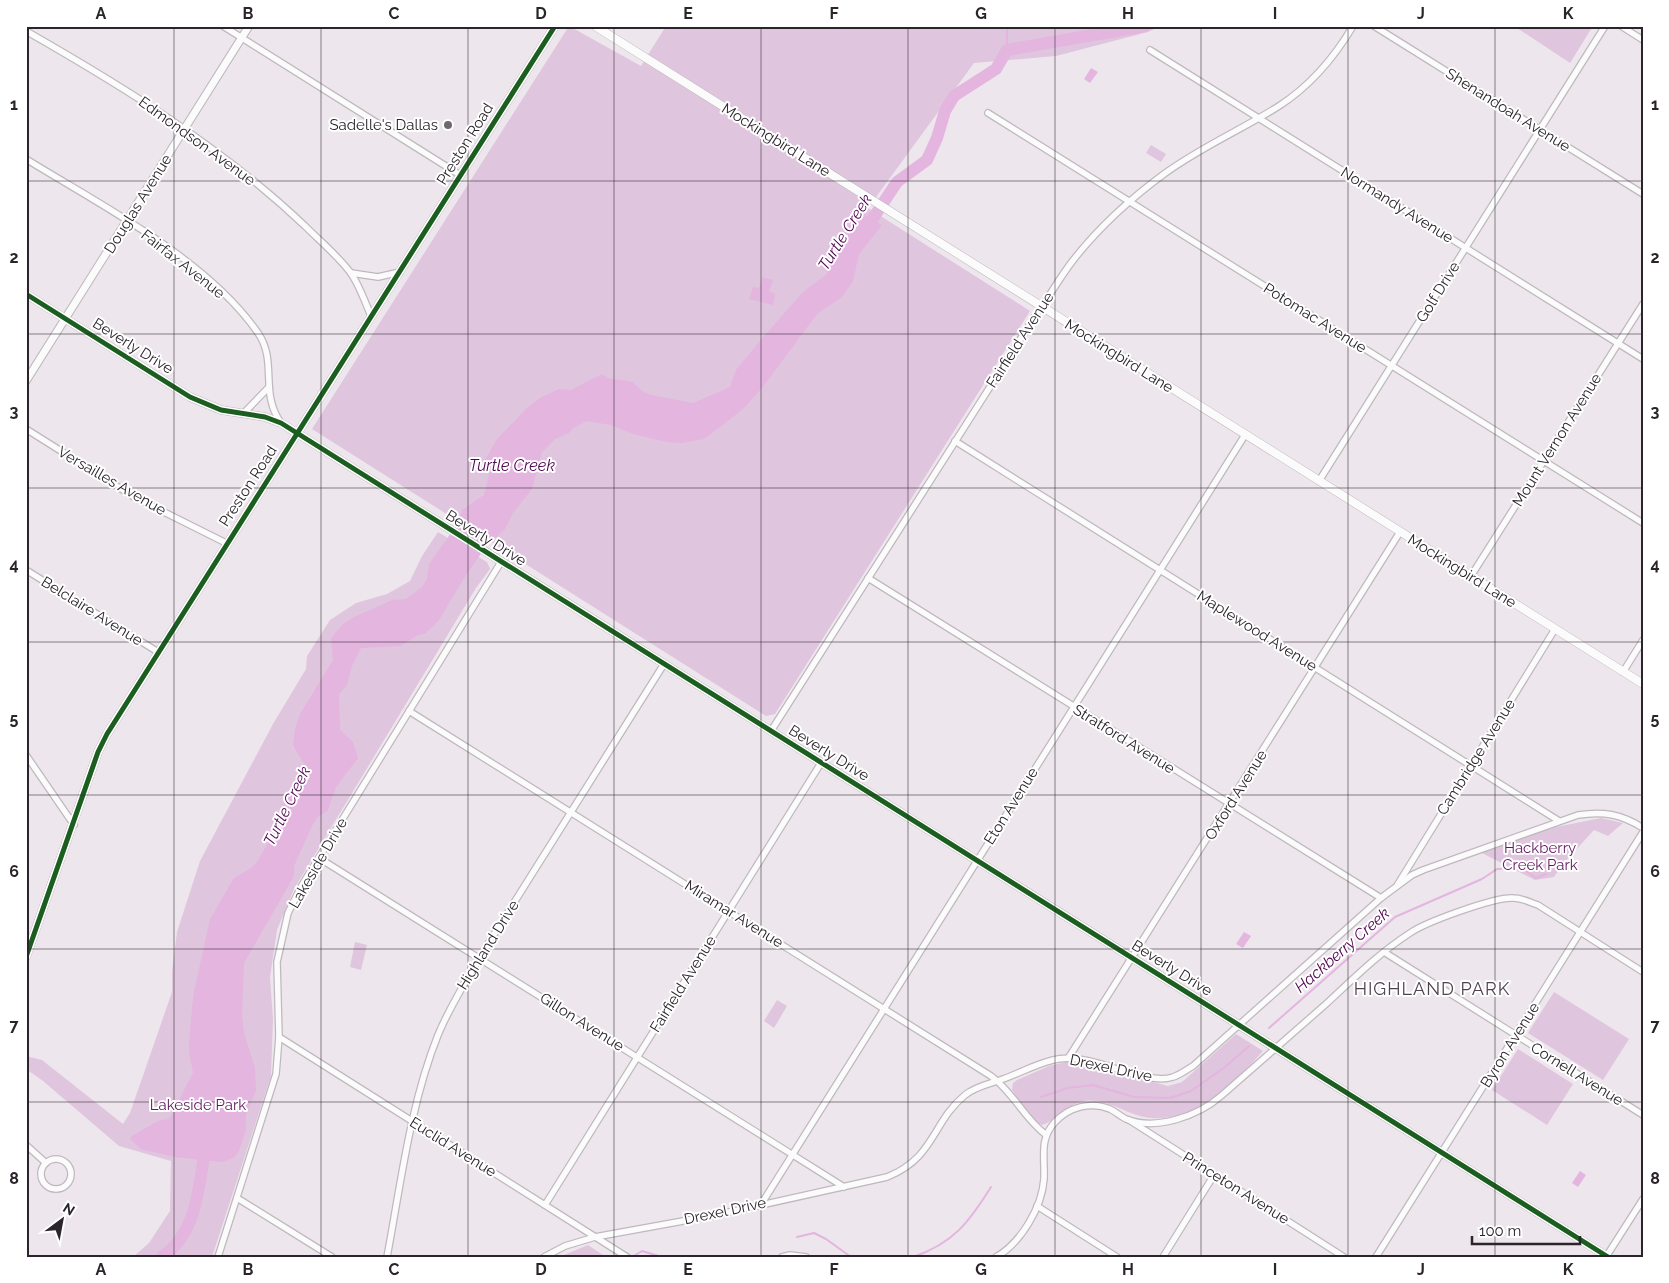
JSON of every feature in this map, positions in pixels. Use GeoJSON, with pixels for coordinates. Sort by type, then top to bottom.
{"type":"FeatureCollection","features":[{"type":"Feature","properties":{"kind":"main road","name":"Preston Road"},"geometry":{"type":"LineString","coordinates":[[26,957],[74,825],[98,752],[107,734],[226,543],[556,26]]}},
{"type":"Feature","properties":{"kind":"main road","name":"Mockingbird Lane"},"geometry":{"type":"LineString","coordinates":[[595,26],[1643,684]]}},
{"type":"Feature","properties":{"kind":"street"},"geometry":{"type":"LineString","coordinates":[[223,26],[460,175]]}},
{"type":"Feature","properties":{"kind":"street","name":"Douglas Avenue"},"geometry":{"type":"LineString","coordinates":[[26,381],[249,26]]}},
{"type":"Feature","properties":{"kind":"street","name":"Fairfield Avenue"},"geometry":{"type":"LineString","coordinates":[[771,731],[1041,307],[1083,249],[1130,202],[1185,159],[1280,106],[1319,74],[1353,26]]}},
{"type":"Feature","properties":{"kind":"street","name":"Shenandoah Avenue"},"geometry":{"type":"LineString","coordinates":[[1374,26],[1643,194]]}},
{"type":"Feature","properties":{"kind":"street","name":"Golf Drive"},"geometry":{"type":"LineString","coordinates":[[1319,481],[1605,26]]}},
{"type":"Feature","properties":{"kind":"street"},"geometry":{"type":"LineString","coordinates":[[1621,26],[1643,40]]}},
{"type":"Feature","properties":{"kind":"street","name":"Edmondson Avenue"},"geometry":{"type":"LineString","coordinates":[[26,31],[185,130],[230,162],[284,206],[351,273],[371,316]]}},
{"type":"Feature","properties":{"kind":"street","name":"Normandy Avenue"},"geometry":{"type":"LineString","coordinates":[[1150,50],[1643,359]]}},
{"type":"Feature","properties":{"kind":"street","name":"Potomac Avenue"},"geometry":{"type":"LineString","coordinates":[[988,113],[1643,523]]}},
{"type":"Feature","properties":{"kind":"street","name":"Fairfax Avenue"},"geometry":{"type":"LineString","coordinates":[[26,159],[180,257],[207,279],[245,316],[260,335],[265,347],[271,405],[281,423]]}},
{"type":"Feature","properties":{"kind":"street"},"geometry":{"type":"LineString","coordinates":[[351,273],[378,278],[400,272]]}},
{"type":"Feature","properties":{"kind":"street","name":"Beverly Drive"},"geometry":{"type":"LineString","coordinates":[[26,294],[190,396],[221,410],[281,423],[1607,1256]]}},
{"type":"Feature","properties":{"kind":"street","name":"Mount Vernon Avenue"},"geometry":{"type":"LineString","coordinates":[[1471,576],[1643,304]]}},
{"type":"Feature","properties":{"kind":"street"},"geometry":{"type":"LineString","coordinates":[[243,414],[269,387]]}},
{"type":"Feature","properties":{"kind":"street","name":"Versailles Avenue"},"geometry":{"type":"LineString","coordinates":[[26,429],[134,497],[226,543]]}},
{"type":"Feature","properties":{"kind":"street","name":"Eton Avenue"},"geometry":{"type":"LineString","coordinates":[[762,1204],[1072,707],[1245,435]]}},
{"type":"Feature","properties":{"kind":"street","name":"Maplewood Avenue"},"geometry":{"type":"LineString","coordinates":[[955,441],[1559,821]]}},
{"type":"Feature","properties":{"kind":"street","name":"Oxford Avenue"},"geometry":{"type":"LineString","coordinates":[[1069,1057],[1230,805],[1400,532]]}},
{"type":"Feature","properties":{"kind":"street","name":"Lakeside Drive"},"geometry":{"type":"LineString","coordinates":[[218,1257],[276,1074],[279,1038],[276,983],[280,944],[295,898],[501,562]]}},
{"type":"Feature","properties":{"kind":"street","name":"Belclaire Avenue"},"geometry":{"type":"LineString","coordinates":[[26,570],[158,652]]}},
{"type":"Feature","properties":{"kind":"street","name":"Stratford Avenue"},"geometry":{"type":"LineString","coordinates":[[868,578],[1381,898]]}},
{"type":"Feature","properties":{"kind":"street","name":"Cambridge Avenue"},"geometry":{"type":"LineString","coordinates":[[1397,885],[1555,629]]}},
{"type":"Feature","properties":{"kind":"street"},"geometry":{"type":"LineString","coordinates":[[1623,672],[1643,640]]}},
{"type":"Feature","properties":{"kind":"street","name":"Highland Drive"},"geometry":{"type":"LineString","coordinates":[[386,1257],[413,1121],[429,1058],[438,1033],[456,997],[664,664]]}},
{"type":"Feature","properties":{"kind":"street","name":"Miramar Avenue"},"geometry":{"type":"LineString","coordinates":[[409,711],[998,1081],[1037,1128],[1045,1134]]}},
{"type":"Feature","properties":{"kind":"street"},"geometry":{"type":"LineString","coordinates":[[26,754],[74,825]]}},
{"type":"Feature","properties":{"kind":"street","name":"Fairfield Avenue"},"geometry":{"type":"LineString","coordinates":[[545,1205],[821,763]]}},
{"type":"Feature","properties":{"kind":"street","name":"Drexel Drive"},"geometry":{"type":"LineString","coordinates":[[544,1257],[565,1246],[595,1237],[716,1214],[887,1177],[910,1164],[923,1153],[952,1110],[965,1095],[1054,1059],[1069,1057],[1150,1076],[1172,1078],[1193,1066],[1381,898],[1397,885],[1423,870],[1559,821],[1596,812],[1621,816],[1643,830]]}},
{"type":"Feature","properties":{"kind":"street","name":"Byron Avenue"},"geometry":{"type":"LineString","coordinates":[[1376,1257],[1516,1036],[1643,830]]}},
{"type":"Feature","properties":{"kind":"street","name":"Gillon Avenue"},"geometry":{"type":"LineString","coordinates":[[319,858],[844,1187]]}},
{"type":"Feature","properties":{"kind":"street"},"geometry":{"type":"LineString","coordinates":[[1127,1119],[1162,1122],[1192,1116],[1213,1103],[1384,952],[1426,924],[1502,898],[1524,899],[1643,972]]}},
{"type":"Feature","properties":{"kind":"street","name":"Cornell Avenue"},"geometry":{"type":"LineString","coordinates":[[1384,952],[1643,1115]]}},
{"type":"Feature","properties":{"kind":"street","name":"Euclid Avenue"},"geometry":{"type":"LineString","coordinates":[[279,1038],[627,1257]]}},
{"type":"Feature","properties":{"kind":"street","name":"Princeton Avenue"},"geometry":{"type":"LineString","coordinates":[[1045,1134],[1068,1111],[1085,1106],[1104,1106],[1344,1257]]}},
{"type":"Feature","properties":{"kind":"street"},"geometry":{"type":"LineString","coordinates":[[996,1257],[1022,1233],[1037,1206],[1044,1180],[1045,1134]]}},
{"type":"Feature","properties":{"kind":"street"},"geometry":{"type":"LineString","coordinates":[[26,1145],[46,1163]]}},
{"type":"Feature","properties":{"kind":"street"},"geometry":{"type":"LineString","coordinates":[[60,1160],[68,1166],[70,1175],[67,1184],[54,1189],[45,1184],[41,1171],[46,1163],[60,1160]]}},
{"type":"Feature","properties":{"kind":"street"},"geometry":{"type":"LineString","coordinates":[[1163,1257],[1214,1174]]}},
{"type":"Feature","properties":{"kind":"street"},"geometry":{"type":"LineString","coordinates":[[237,1198],[332,1257]]}},
{"type":"Feature","properties":{"kind":"street"},"geometry":{"type":"LineString","coordinates":[[1607,1256],[1643,1199]]}},
{"type":"Feature","properties":{"kind":"street"},"geometry":{"type":"LineString","coordinates":[[1037,1206],[1118,1257]]}},
{"type":"Feature","properties":{"kind":"street"},"geometry":{"type":"LineString","coordinates":[[782,1257],[790,1255],[806,1257]]}},
{"type":"Feature","properties":{"kind":"green space"},"geometry":{"type":"Polygon","coordinates":[[[569,26],[641,66],[666,26],[1160,26],[1148,32],[1056,56],[974,63],[868,208],[1030,311],[775,714],[766,716],[312,429],[569,26]]]}},
{"type":"Feature","properties":{"kind":"green space"},"geometry":{"type":"Polygon","coordinates":[[[1514,26],[1593,26],[1570,63],[1514,26]]]}},
{"type":"Feature","properties":{"kind":"green space"},"geometry":{"type":"Polygon","coordinates":[[[1151,145],[1166,154],[1161,162],[1146,153],[1151,145]]]}},
{"type":"Feature","properties":{"kind":"green space","name":"Lakeside Park"},"geometry":{"type":"Polygon","coordinates":[[[438,532],[487,562],[490,569],[476,588],[294,889],[277,930],[270,977],[273,1019],[271,1076],[212,1257],[133,1257],[149,1243],[170,1211],[171,1161],[119,1146],[43,1081],[26,1069],[26,1056],[42,1060],[123,1124],[130,1113],[172,992],[172,971],[177,932],[200,861],[273,724],[306,669],[307,656],[330,620],[356,603],[387,594],[410,581],[422,556],[438,532]]]}},
{"type":"Feature","properties":{"kind":"green space","name":"Hackberry Creek Park"},"geometry":{"type":"Polygon","coordinates":[[[1601,818],[1623,823],[1608,836],[1594,830],[1563,864],[1554,877],[1535,880],[1480,852],[1556,827],[1601,818]]]}},
{"type":"Feature","properties":{"kind":"green space"},"geometry":{"type":"Polygon","coordinates":[[[355,942],[367,945],[361,970],[350,967],[355,942]]]}},
{"type":"Feature","properties":{"kind":"green space"},"geometry":{"type":"Polygon","coordinates":[[[1554,992],[1629,1039],[1603,1080],[1528,1033],[1554,992]]]}},
{"type":"Feature","properties":{"kind":"green space"},"geometry":{"type":"Polygon","coordinates":[[[777,1000],[787,1006],[774,1028],[764,1021],[777,1000]]]}},
{"type":"Feature","properties":{"kind":"green space"},"geometry":{"type":"Polygon","coordinates":[[[1236,1034],[1263,1051],[1238,1077],[1209,1101],[1175,1116],[1158,1118],[1140,1116],[1099,1101],[1085,1101],[1066,1109],[1053,1120],[1042,1125],[1029,1114],[1012,1090],[1013,1083],[1017,1080],[1049,1066],[1066,1062],[1095,1067],[1168,1086],[1182,1082],[1236,1034]]]}},
{"type":"Feature","properties":{"kind":"green space"},"geometry":{"type":"Polygon","coordinates":[[[1518,1049],[1573,1084],[1547,1125],[1492,1090],[1518,1049]]]}},
{"type":"Feature","properties":{"kind":"green space"},"geometry":{"type":"Polygon","coordinates":[[[588,1245],[606,1257],[559,1257],[588,1245]]]}},
{"type":"Feature","properties":{"kind":"water"},"geometry":{"type":"Polygon","coordinates":[[[1091,68],[1098,72],[1090,83],[1084,79],[1091,68]]]}},
{"type":"Feature","properties":{"kind":"water"},"geometry":{"type":"Polygon","coordinates":[[[860,212],[882,225],[859,254],[853,281],[842,297],[817,314],[762,388],[743,409],[704,439],[682,443],[667,442],[633,434],[611,425],[587,421],[573,428],[569,433],[555,439],[542,452],[532,489],[513,513],[505,529],[487,545],[464,578],[439,620],[425,634],[418,635],[400,646],[361,648],[352,666],[347,685],[339,694],[340,730],[353,742],[358,758],[336,787],[328,810],[317,818],[312,826],[294,866],[294,876],[244,963],[242,1016],[244,1033],[255,1068],[256,1090],[246,1115],[246,1129],[239,1151],[234,1158],[222,1162],[175,1157],[141,1149],[130,1139],[132,1136],[158,1121],[169,1119],[193,1073],[189,1055],[192,1006],[210,919],[234,878],[257,862],[274,833],[283,812],[284,800],[290,788],[301,775],[304,764],[293,745],[295,729],[300,714],[333,660],[331,638],[343,624],[354,617],[392,600],[406,599],[422,587],[427,579],[429,564],[458,523],[462,510],[484,495],[489,475],[485,460],[497,439],[527,408],[540,398],[559,389],[571,390],[602,374],[608,378],[633,382],[642,391],[651,395],[693,403],[730,387],[736,370],[759,342],[803,292],[827,274],[831,262],[847,239],[850,225],[860,218],[860,212]]]}},
{"type":"Feature","properties":{"kind":"water"},"geometry":{"type":"Polygon","coordinates":[[[762,277],[773,280],[769,291],[775,294],[773,305],[749,299],[753,287],[759,288],[762,277]]]}},
{"type":"Feature","properties":{"kind":"water"},"geometry":{"type":"Polygon","coordinates":[[[1244,932],[1251,936],[1243,948],[1236,944],[1244,932]]]}},
{"type":"Feature","properties":{"kind":"water"},"geometry":{"type":"Polygon","coordinates":[[[1580,1171],[1586,1175],[1578,1187],[1572,1183],[1580,1171]]]}},
{"type":"Feature","properties":{"kind":"waterway"},"geometry":{"type":"LineString","coordinates":[[1007,26],[1007,50]]}},
{"type":"Feature","properties":{"kind":"waterway","name":"Turtle Creek"},"geometry":{"type":"LineString","coordinates":[[864,232],[897,182],[927,160],[937,138],[945,111],[954,96],[996,69],[1007,50],[1145,26]]}},
{"type":"Feature","properties":{"kind":"waterway","name":"Hackberry Creek"},"geometry":{"type":"LineString","coordinates":[[1269,1028],[1395,917],[1482,879],[1497,869],[1522,868],[1536,878],[1546,874]]}},
{"type":"Feature","properties":{"kind":"waterway","name":"Hackberry Creek"},"geometry":{"type":"LineString","coordinates":[[1041,1097],[1068,1088],[1093,1085],[1134,1097],[1170,1098],[1191,1091],[1225,1067],[1249,1046]]}},
{"type":"Feature","properties":{"kind":"waterway","name":"Turtle Creek"},"geometry":{"type":"LineString","coordinates":[[162,1257],[174,1246],[190,1221],[195,1206],[206,1145]]}},
{"type":"Feature","properties":{"kind":"waterway","name":"Hackberry Creek"},"geometry":{"type":"LineString","coordinates":[[913,1257],[939,1245],[959,1230],[991,1187]]}},
{"type":"Feature","properties":{"kind":"waterway","name":"Hackberry Creek"},"geometry":{"type":"LineString","coordinates":[[797,1237],[814,1233],[851,1257]]}},
{"type":"Feature","properties":{"kind":"waterway","name":"Hackberry Creek"},"geometry":{"type":"LineString","coordinates":[[632,1257],[642,1251],[662,1257]]}},
{"type":"Feature","properties":{"kind":"cycle path"},"geometry":{"type":"LineString","coordinates":[[26,957],[98,752],[107,734],[555,26]]}},
{"type":"Feature","properties":{"kind":"cycle path"},"geometry":{"type":"LineString","coordinates":[[26,294],[190,397],[221,410],[265,417],[281,423],[1608,1257]]}},
{"type":"Feature","properties":{"kind":"place","name":"Sadelle's Dallas"},"geometry":{"type":"Point","coordinates":[448,125]}},
{"type":"Feature","properties":{"kind":"district","name":"HIGHLAND PARK"},"geometry":{"type":"Point","coordinates":[1432,988]}}]}
